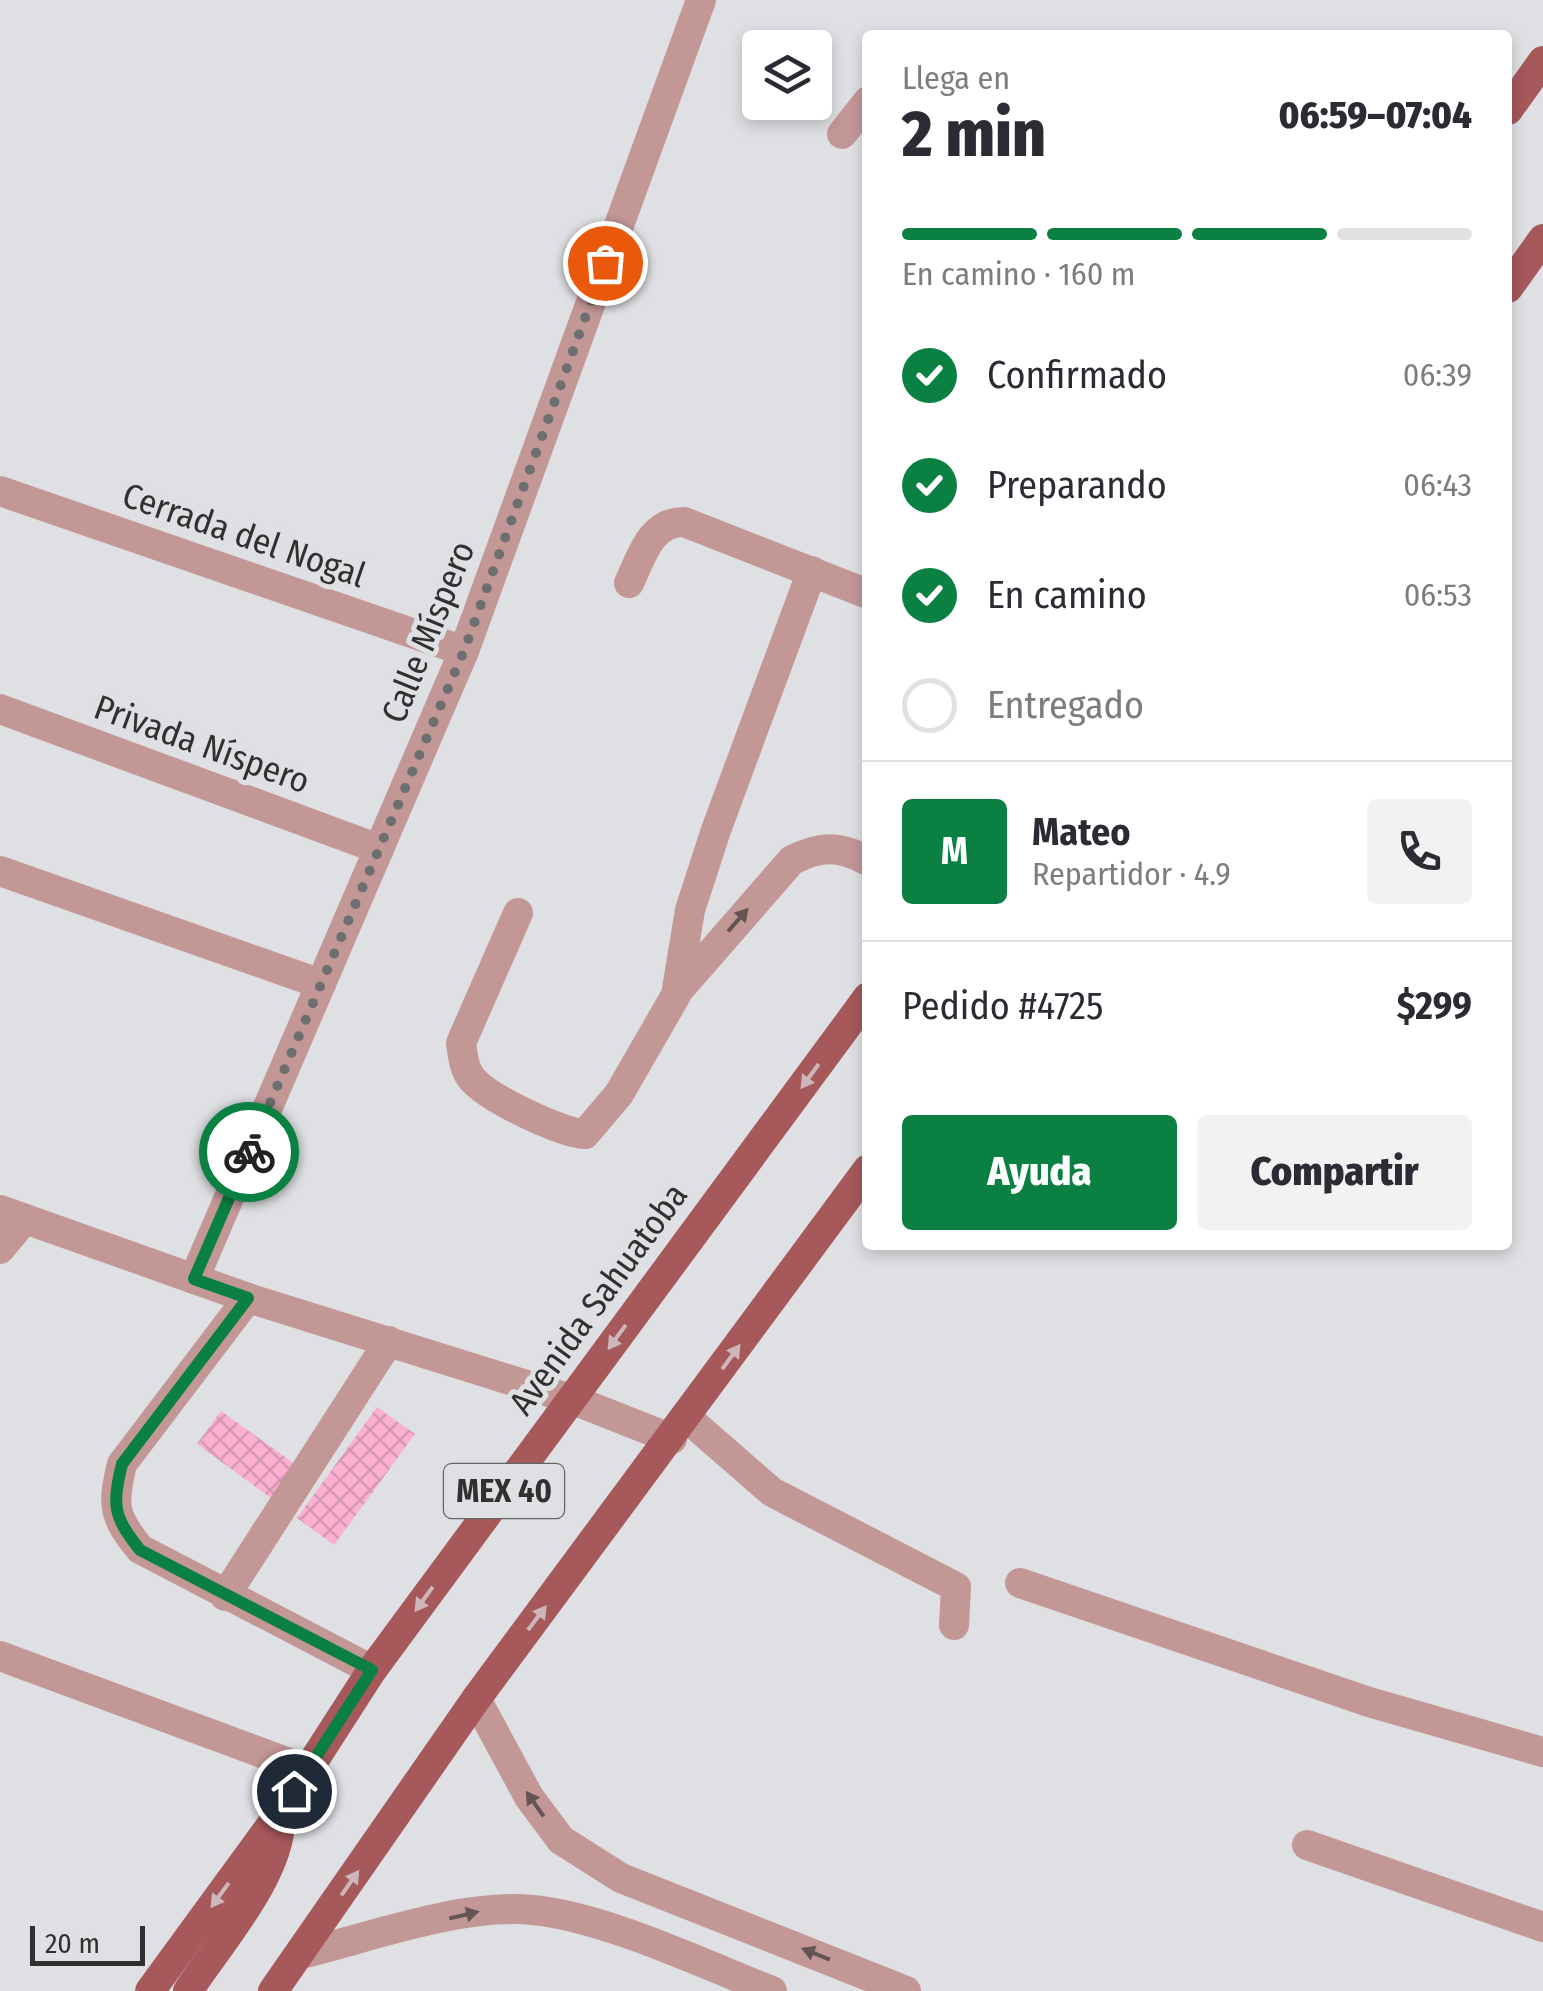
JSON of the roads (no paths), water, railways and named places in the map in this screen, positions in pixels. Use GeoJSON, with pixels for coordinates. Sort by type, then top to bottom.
{"type":"FeatureCollection","features":[{"type":"Feature","properties":{"kind":"main road"},"geometry":{"type":"LineString","coordinates":[[1512,104],[1543,61]]}},
{"type":"Feature","properties":{"kind":"main road"},"geometry":{"type":"LineString","coordinates":[[1512,282],[1543,238]]}},
{"type":"Feature","properties":{"kind":"main road","name":"Avenida Sahuatoba"},"geometry":{"type":"LineString","coordinates":[[150,1991],[280,1812],[372,1670],[862,1005]]}},
{"type":"Feature","properties":{"kind":"main road","name":"MEX 40"},"geometry":{"type":"LineString","coordinates":[[273,1991],[476,1699],[862,1178]]}},
{"type":"Feature","properties":{"kind":"main road"},"geometry":{"type":"LineString","coordinates":[[188,1991],[280,1844],[280,1812]]}},
{"type":"Feature","properties":{"kind":"street","name":"Calle Míspero"},"geometry":{"type":"LineString","coordinates":[[194,1279],[464,651],[699,1]]}},
{"type":"Feature","properties":{"kind":"street"},"geometry":{"type":"LineString","coordinates":[[842,134],[862,109]]}},
{"type":"Feature","properties":{"kind":"street","name":"Cerrada del Nogal"},"geometry":{"type":"LineString","coordinates":[[0,491],[464,651]]}},
{"type":"Feature","properties":{"kind":"street"},"geometry":{"type":"LineString","coordinates":[[629,583],[654,532],[670,522],[684,522],[862,592]]}},
{"type":"Feature","properties":{"kind":"street"},"geometry":{"type":"LineString","coordinates":[[676,995],[690,910],[812,571]]}},
{"type":"Feature","properties":{"kind":"street","name":"Privada Níspero"},"geometry":{"type":"LineString","coordinates":[[0,709],[379,849]]}},
{"type":"Feature","properties":{"kind":"street"},"geometry":{"type":"LineString","coordinates":[[518,913],[462,1043],[464,1066],[475,1082],[566,1134],[585,1134],[600,1122],[676,995],[792,860],[814,849],[835,847],[862,858]]}},
{"type":"Feature","properties":{"kind":"street"},"geometry":{"type":"LineString","coordinates":[[0,871],[321,984]]}},
{"type":"Feature","properties":{"kind":"street"},"geometry":{"type":"LineString","coordinates":[[0,1249],[13,1215],[248,1298],[571,1399],[680,1428],[772,1492],[956,1587],[954,1625]]}},
{"type":"Feature","properties":{"kind":"street"},"geometry":{"type":"LineString","coordinates":[[248,1298],[122,1464],[114,1497],[118,1523],[140,1550],[372,1670]]}},
{"type":"Feature","properties":{"kind":"street"},"geometry":{"type":"LineString","coordinates":[[224,1596],[389,1341]]}},
{"type":"Feature","properties":{"kind":"street"},"geometry":{"type":"LineString","coordinates":[[1020,1583],[1369,1702],[1543,1752]]}},
{"type":"Feature","properties":{"kind":"street"},"geometry":{"type":"LineString","coordinates":[[0,1656],[308,1770]]}},
{"type":"Feature","properties":{"kind":"street"},"geometry":{"type":"LineString","coordinates":[[476,1699],[529,1797],[560,1840],[621,1878],[906,1991]]}},
{"type":"Feature","properties":{"kind":"street"},"geometry":{"type":"LineString","coordinates":[[1306,1845],[1543,1926]]}},
{"type":"Feature","properties":{"kind":"street"},"geometry":{"type":"LineString","coordinates":[[301,1954],[485,1910],[534,1910],[595,1924],[772,1991]]}},
{"type":"Feature","properties":{"kind":"street"},"geometry":{"type":"LineString","coordinates":[[723,1972],[744,1926]]}}]}
